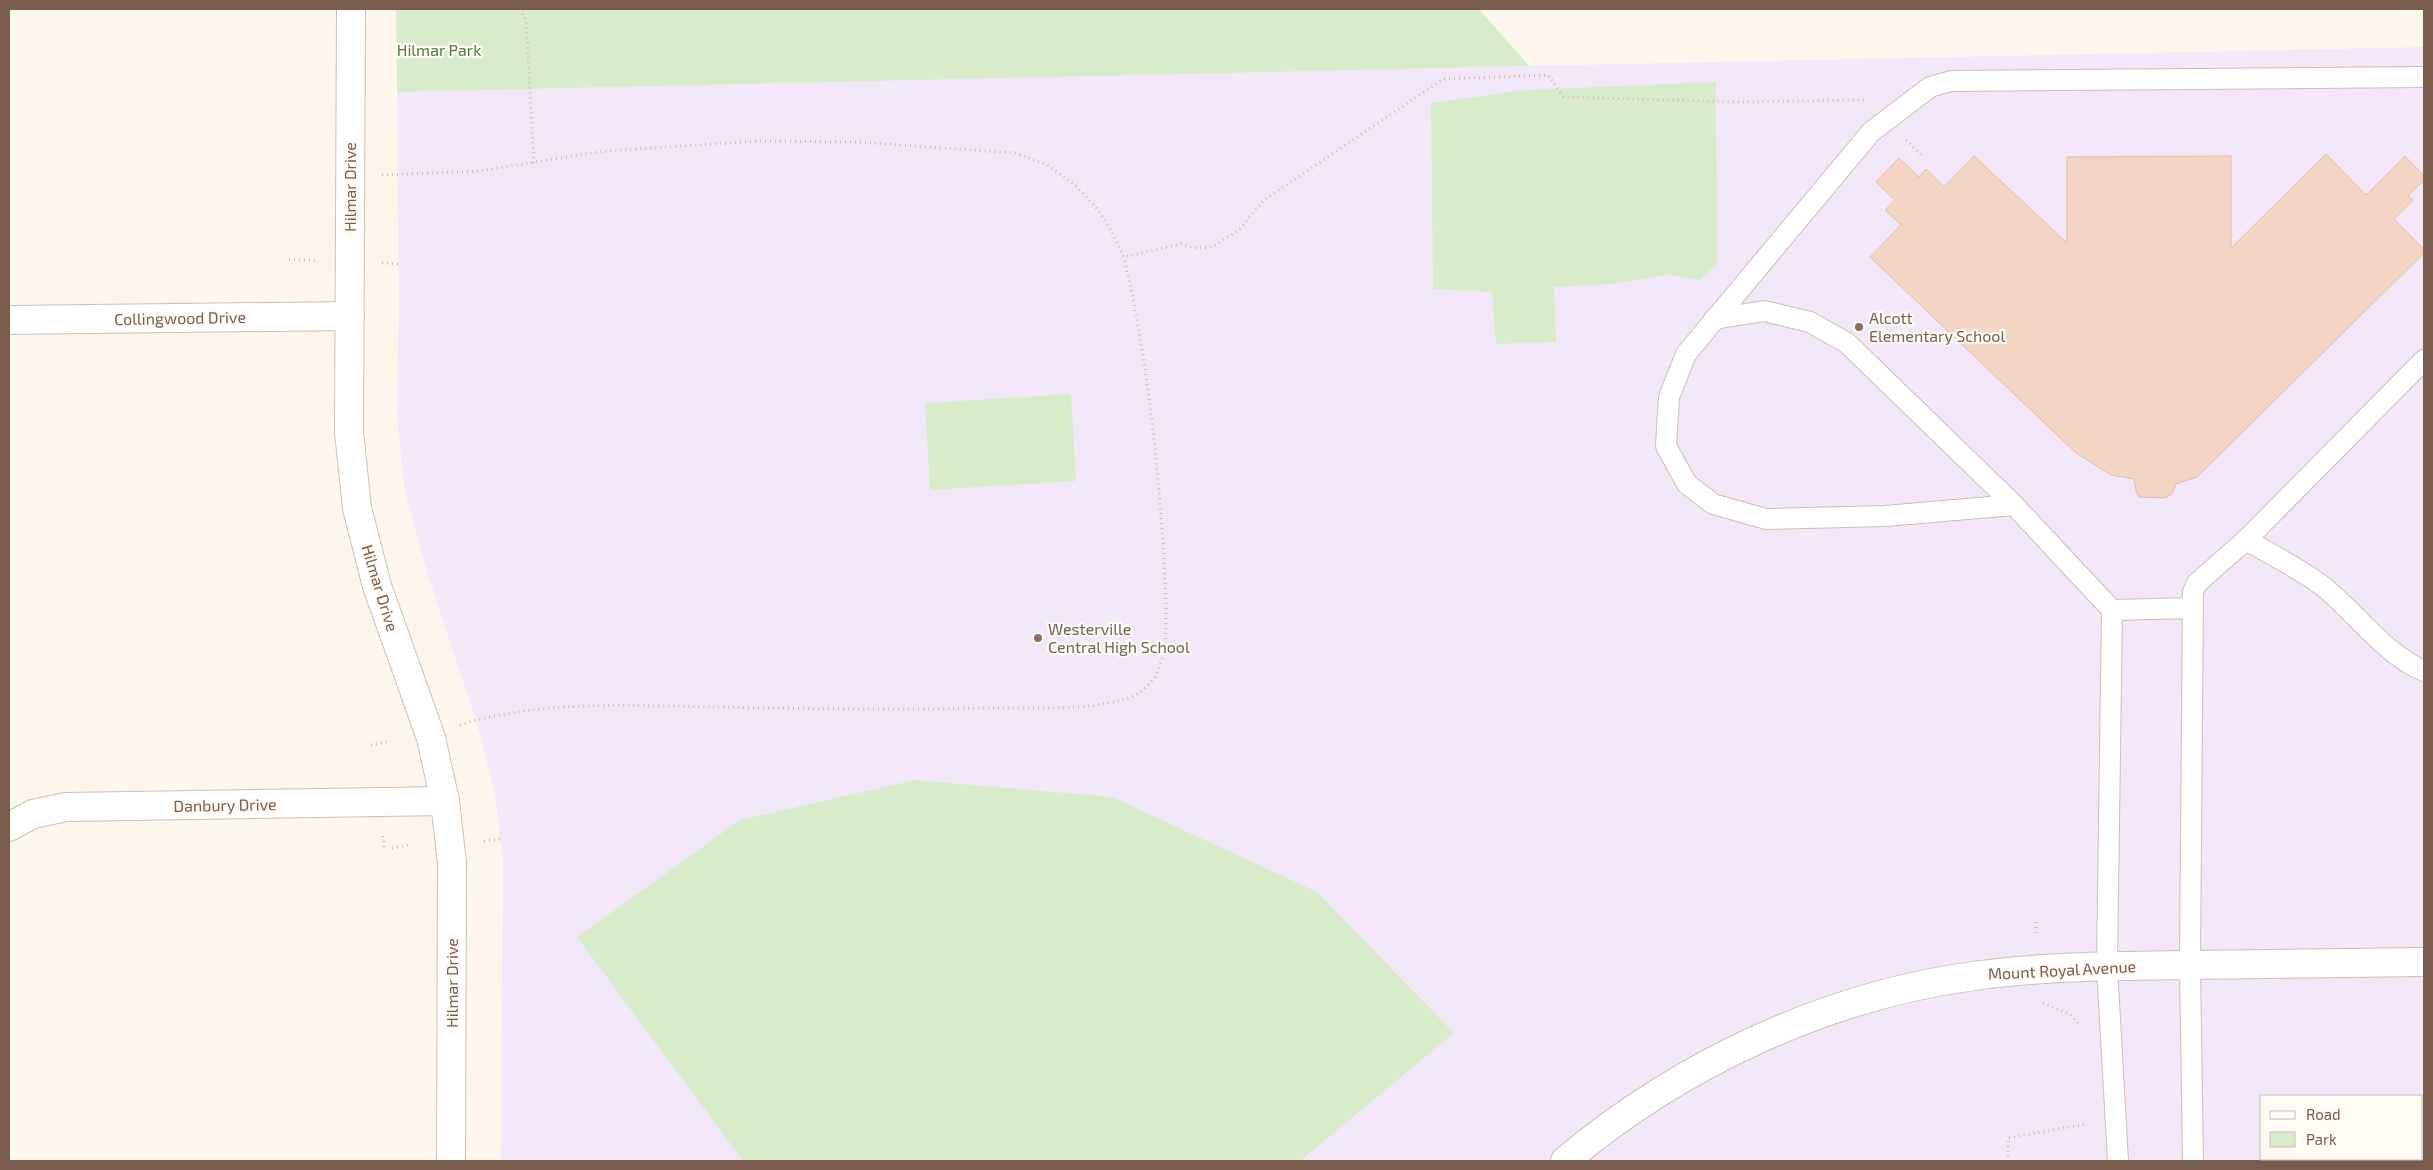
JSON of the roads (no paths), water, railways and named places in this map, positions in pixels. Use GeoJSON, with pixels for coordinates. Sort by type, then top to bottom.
{"type":"FeatureCollection","features":[{"type":"Feature","properties":{"kind":"street","name":"Hilmar Drive"},"geometry":{"type":"LineString","coordinates":[[351,9],[349,432],[357,508],[377,586],[431,738],[445,801],[452,863],[451,1161]]}},
{"type":"Feature","properties":{"kind":"street","name":"Collingwood Drive"},"geometry":{"type":"LineString","coordinates":[[9,320],[350,316]]}},
{"type":"Feature","properties":{"kind":"street","name":"Danbury Drive"},"geometry":{"type":"LineString","coordinates":[[9,827],[33,814],[66,807],[445,801]]}},
{"type":"Feature","properties":{"kind":"street","name":"Mount Royal Avenue"},"geometry":{"type":"LineString","coordinates":[[1565,1161],[1600,1132],[1660,1091],[1737,1049],[1818,1015],[1902,990],[1973,976],[2061,967],[2424,962]]}},
{"type":"Feature","properties":{"kind":"lane"},"geometry":{"type":"LineString","coordinates":[[2014,506],[1885,516],[1766,518],[1713,504],[1687,484],[1666,446],[1669,397],[1686,354],[1714,319],[1872,132],[1930,87],[1951,81],[2424,77]]}},
{"type":"Feature","properties":{"kind":"lane"},"geometry":{"type":"LineString","coordinates":[[1714,319],[1764,311],[1810,322],[1847,343],[2014,506],[2112,610],[2107,966],[2118,1161]]}},
{"type":"Feature","properties":{"kind":"lane"},"geometry":{"type":"LineString","coordinates":[[2193,1161],[2190,965],[2193,592],[2197,584],[2246,540],[2424,360]]}},
{"type":"Feature","properties":{"kind":"lane"},"geometry":{"type":"LineString","coordinates":[[2246,540],[2310,577],[2326,589],[2389,651],[2408,664],[2424,671]]}},
{"type":"Feature","properties":{"kind":"lane"},"geometry":{"type":"LineString","coordinates":[[2112,610],[2192,608]]}},
{"type":"Feature","properties":{"kind":"place","name":"Alcott Elementary School"},"geometry":{"type":"Point","coordinates":[1859,327]}},
{"type":"Feature","properties":{"kind":"place","name":"Westerville Central High School"},"geometry":{"type":"Point","coordinates":[1038,638]}},
{"type":"Feature","properties":{"kind":"park label","name":"Hilmar Park"},"geometry":{"type":"Point","coordinates":[439,50]}}]}
